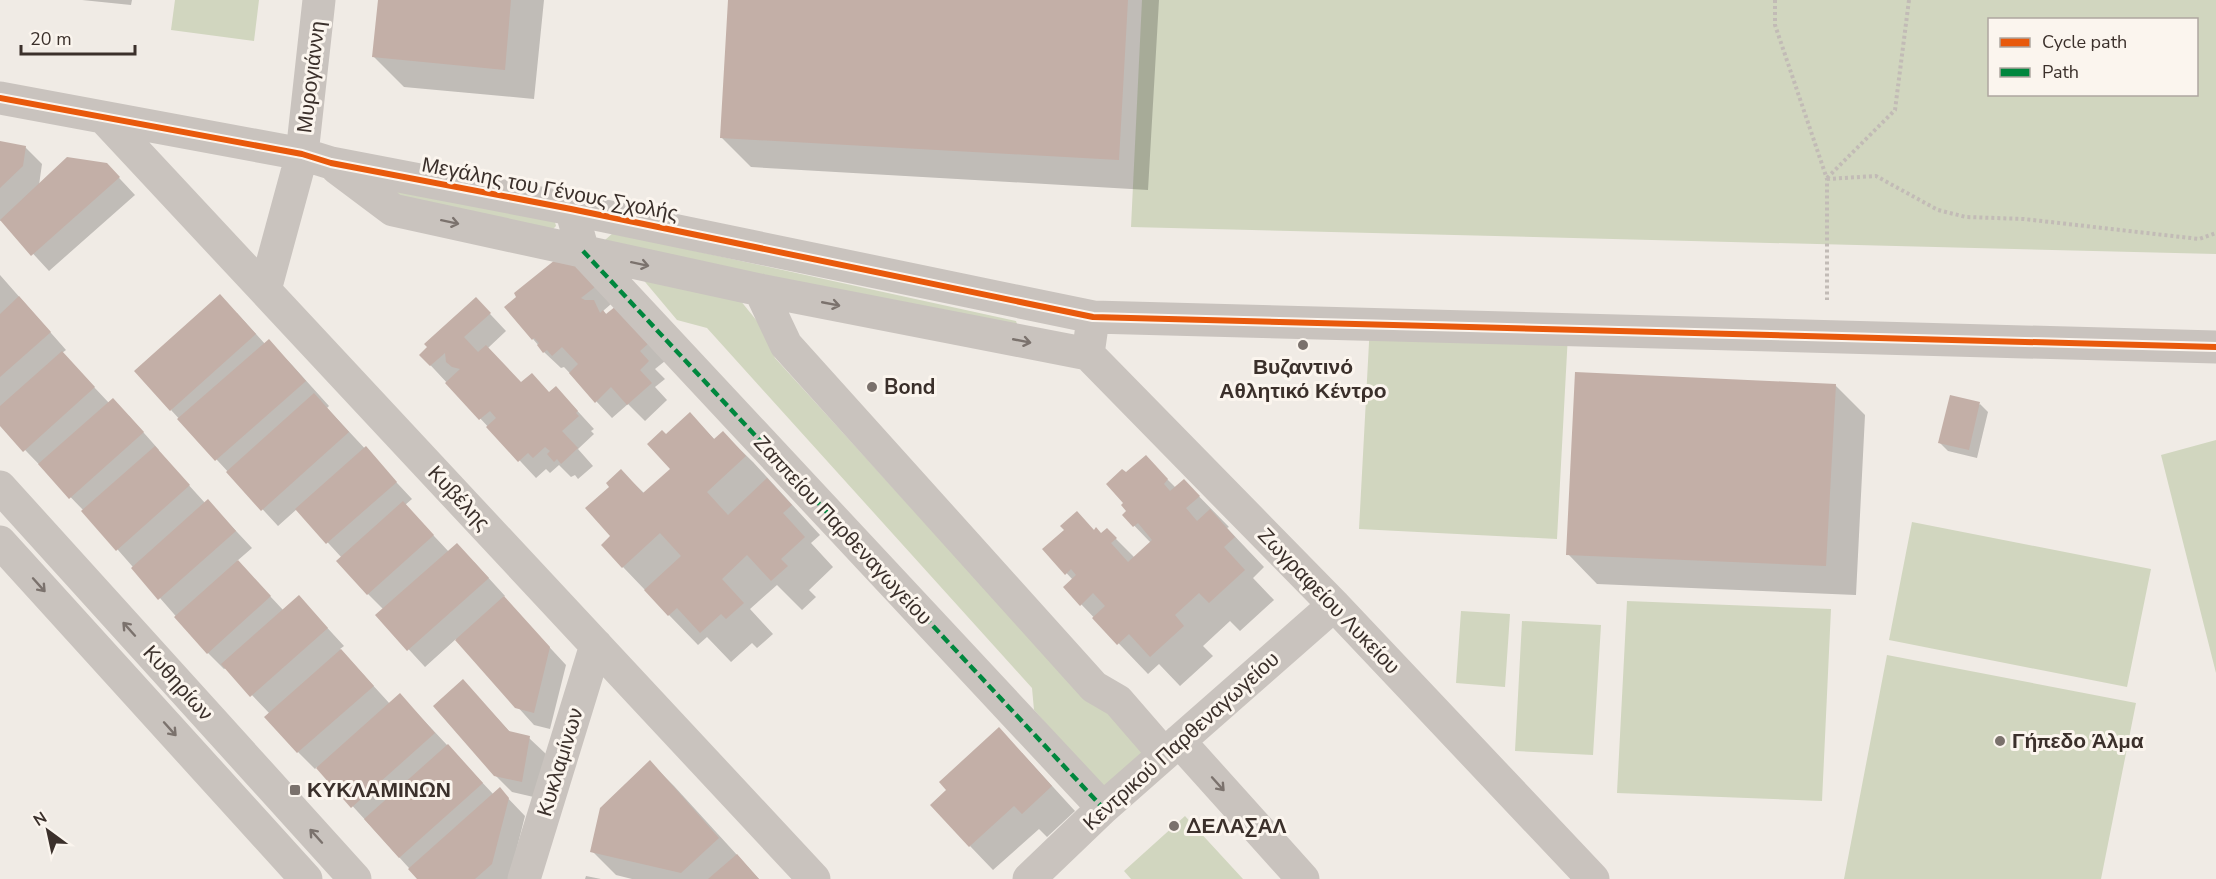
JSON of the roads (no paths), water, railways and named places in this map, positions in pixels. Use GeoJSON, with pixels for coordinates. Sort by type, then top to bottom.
{"type":"FeatureCollection","features":[{"type":"Feature","properties":{"kind":"street","name":"Μυρογιάννη"},"geometry":{"type":"LineString","coordinates":[[265,290],[316,159],[319,0]]}},
{"type":"Feature","properties":{"kind":"street","name":"Μεγάλης του Γένους Σχολής"},"geometry":{"type":"LineString","coordinates":[[0,98],[571,209],[1093,317],[2216,347]]}},
{"type":"Feature","properties":{"kind":"street","name":"Κυβέλης"},"geometry":{"type":"LineString","coordinates":[[104,118],[814,879]]}},
{"type":"Feature","properties":{"kind":"street","name":"Μεγάλης του Γένους Σχολής"},"geometry":{"type":"LineString","coordinates":[[316,159],[393,210],[760,290],[1088,354]]}},
{"type":"Feature","properties":{"kind":"street"},"geometry":{"type":"LineString","coordinates":[[571,209],[583,251]]}},
{"type":"Feature","properties":{"kind":"street","name":"Ζαππείου Παρθεναγωγείου"},"geometry":{"type":"LineString","coordinates":[[583,251],[1103,808]]}},
{"type":"Feature","properties":{"kind":"street"},"geometry":{"type":"LineString","coordinates":[[760,290],[786,345],[1094,687],[1118,701],[1172,747],[1303,879]]}},
{"type":"Feature","properties":{"kind":"street"},"geometry":{"type":"LineString","coordinates":[[1088,354],[1093,317]]}},
{"type":"Feature","properties":{"kind":"street","name":"Ζωγραφείου Λυκείου"},"geometry":{"type":"LineString","coordinates":[[1088,354],[1334,605],[1593,879]]}},
{"type":"Feature","properties":{"kind":"street","name":"Κυθηρίων"},"geometry":{"type":"LineString","coordinates":[[0,487],[355,879]]}},
{"type":"Feature","properties":{"kind":"street","name":"Κυθηρίων"},"geometry":{"type":"LineString","coordinates":[[0,542],[306,879]]}},
{"type":"Feature","properties":{"kind":"street","name":"Κεντρικού Παρθεναγωγείου"},"geometry":{"type":"LineString","coordinates":[[1029,879],[1103,808],[1334,605]]}},
{"type":"Feature","properties":{"kind":"street","name":"Κυκλαμίνων"},"geometry":{"type":"LineString","coordinates":[[524,879],[596,645]]}},
{"type":"Feature","properties":{"kind":"place","name":"Βυζαντινό Αθλητικό Κέντρο"},"geometry":{"type":"Point","coordinates":[1303,345]}},
{"type":"Feature","properties":{"kind":"place","name":"Bond"},"geometry":{"type":"Point","coordinates":[872,387]}},
{"type":"Feature","properties":{"kind":"place","name":"Γήπεδο Άλμα"},"geometry":{"type":"Point","coordinates":[2000,741]}},
{"type":"Feature","properties":{"kind":"place","name":"ΚΥΚΛΑΜΙΝΩΝ"},"geometry":{"type":"Point","coordinates":[295,790]}},
{"type":"Feature","properties":{"kind":"place","name":"ΔΕΛΑΣΑΛ"},"geometry":{"type":"Point","coordinates":[1174,826]}}]}
